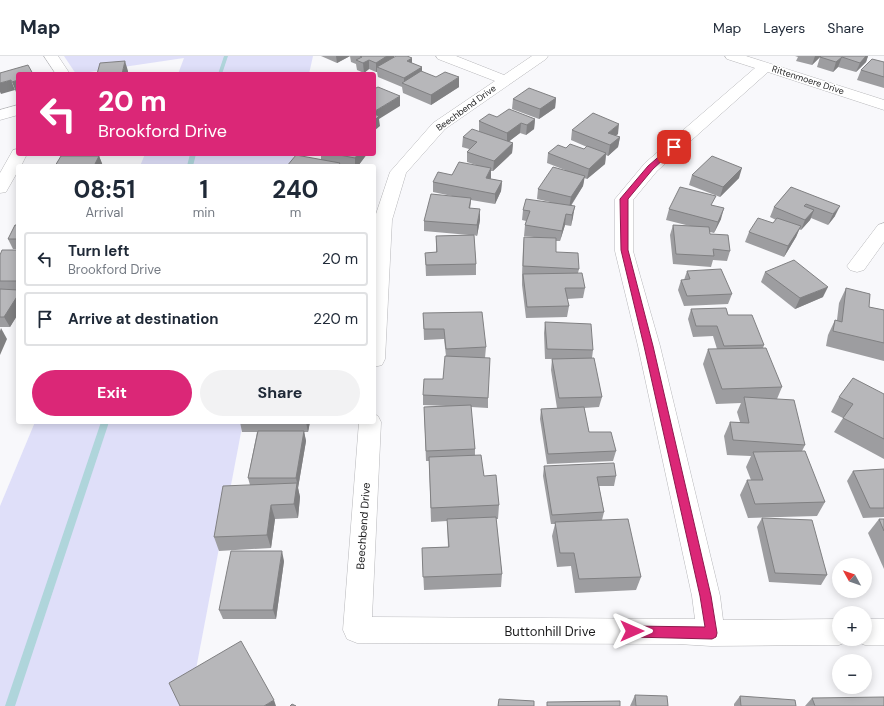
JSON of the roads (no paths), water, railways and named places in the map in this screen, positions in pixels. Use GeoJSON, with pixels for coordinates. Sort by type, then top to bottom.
{"type":"FeatureCollection","features":[{"type":"Feature","properties":{"kind":"street"},"geometry":{"type":"LineString","coordinates":[[51,56],[62,72]]}},
{"type":"Feature","properties":{"kind":"street"},"geometry":{"type":"LineString","coordinates":[[443,56],[506,80]]}},
{"type":"Feature","properties":{"kind":"street","name":"Beechbend Drive"},"geometry":{"type":"LineString","coordinates":[[376,328],[383,220],[398,172],[439,126],[541,56]]}},
{"type":"Feature","properties":{"kind":"street","name":"Rittenmoere Drive"},"geometry":{"type":"LineString","coordinates":[[732,56],[884,105]]}},
{"type":"Feature","properties":{"kind":"street"},"geometry":{"type":"LineString","coordinates":[[712,633],[706,596],[648,346],[624,250],[624,199],[651,167],[766,67]]}},
{"type":"Feature","properties":{"kind":"street"},"geometry":{"type":"LineString","coordinates":[[0,115],[16,111]]}},
{"type":"Feature","properties":{"kind":"street"},"geometry":{"type":"LineString","coordinates":[[0,188],[18,156]]}},
{"type":"Feature","properties":{"kind":"street"},"geometry":{"type":"LineString","coordinates":[[857,266],[884,229]]}},
{"type":"Feature","properties":{"kind":"street","name":"Beechbend Drive"},"geometry":{"type":"LineString","coordinates":[[357,630],[370,424]]}},
{"type":"Feature","properties":{"kind":"street","name":"Buttonhill Drive"},"geometry":{"type":"LineString","coordinates":[[357,630],[671,631],[712,633],[832,632]]}},
{"type":"Feature","properties":{"kind":"street"},"geometry":{"type":"LineString","coordinates":[[872,632],[884,632]]}},
{"type":"Feature","properties":{"kind":"waterway"},"geometry":{"type":"LineString","coordinates":[[221,72],[226,56]]}},
{"type":"Feature","properties":{"kind":"waterway"},"geometry":{"type":"LineString","coordinates":[[190,164],[192,156]]}},
{"type":"Feature","properties":{"kind":"waterway"},"geometry":{"type":"LineString","coordinates":[[10,706],[104,424]]}}]}
